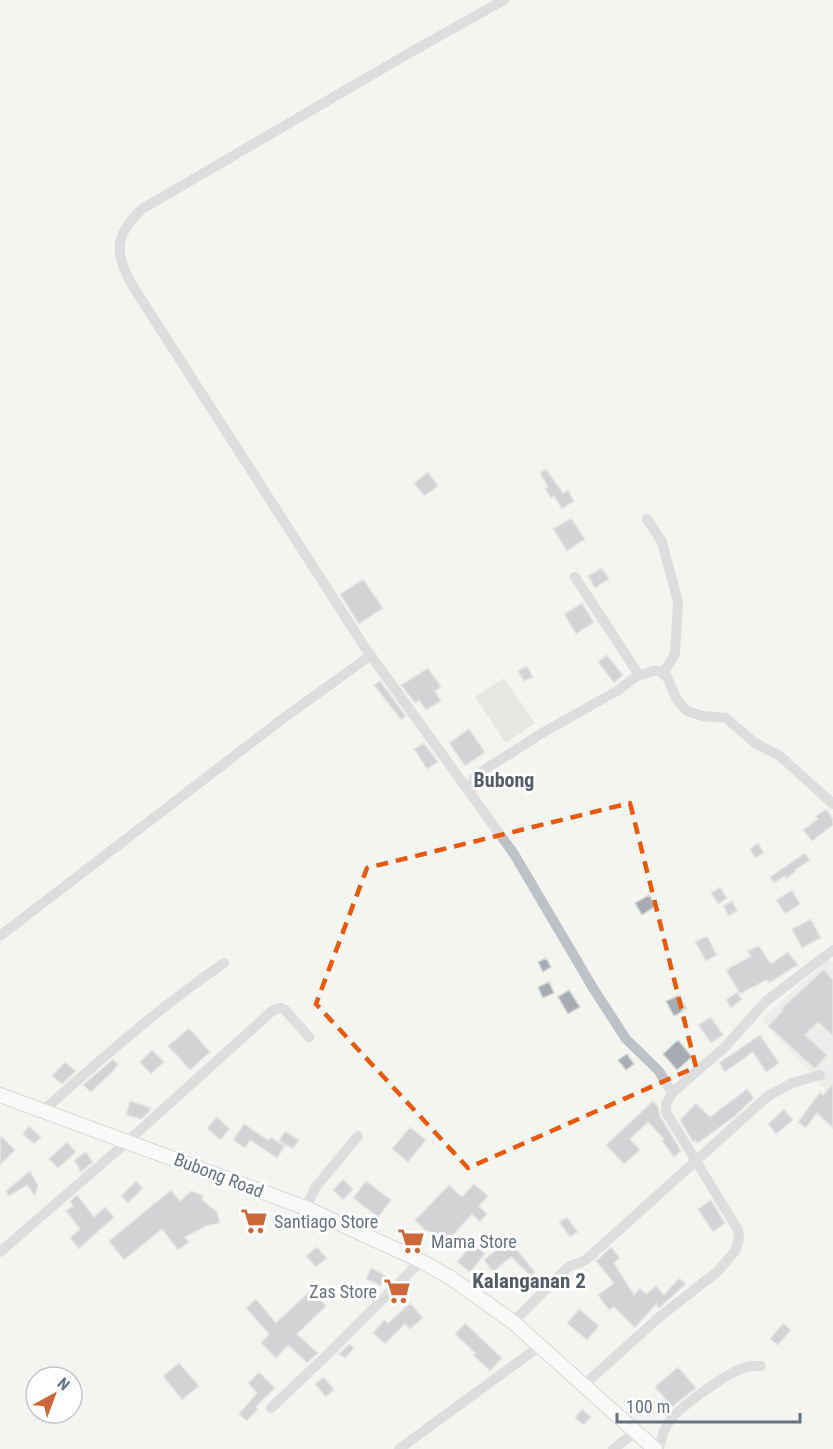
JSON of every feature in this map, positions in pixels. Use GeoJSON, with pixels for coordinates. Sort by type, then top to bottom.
{"type":"FeatureCollection","features":[{"type":"Feature","properties":{"kind":"main road","name":"Bubong Road"},"geometry":{"type":"LineString","coordinates":[[0,1095],[306,1208],[421,1261],[461,1285],[513,1322],[656,1449]]}},
{"type":"Feature","properties":{"kind":"street"},"geometry":{"type":"LineString","coordinates":[[504,0],[142,209],[131,220],[120,238],[120,256],[132,285],[371,655],[471,792],[535,887],[593,988],[626,1039],[659,1071],[672,1093]]}},
{"type":"Feature","properties":{"kind":"street"},"geometry":{"type":"LineString","coordinates":[[647,519],[662,542],[678,602],[675,654],[663,674]]}},
{"type":"Feature","properties":{"kind":"street"},"geometry":{"type":"LineString","coordinates":[[575,577],[639,675]]}},
{"type":"Feature","properties":{"kind":"street"},"geometry":{"type":"LineString","coordinates":[[0,936],[281,720],[371,655]]}},
{"type":"Feature","properties":{"kind":"street"},"geometry":{"type":"LineString","coordinates":[[471,792],[474,778],[484,770],[617,691],[639,675],[653,671],[667,677],[676,700],[687,711],[703,716],[726,717],[754,743],[780,756],[833,804]]}},
{"type":"Feature","properties":{"kind":"street"},"geometry":{"type":"LineString","coordinates":[[584,1385],[657,1319],[718,1271],[735,1251],[739,1240],[738,1230],[666,1112],[666,1104],[672,1093],[725,1047],[765,1002],[833,950]]}},
{"type":"Feature","properties":{"kind":"street"},"geometry":{"type":"LineString","coordinates":[[44,1110],[101,1059],[200,979],[224,963]]}},
{"type":"Feature","properties":{"kind":"street"},"geometry":{"type":"LineString","coordinates":[[0,1252],[277,1008],[285,1010],[309,1037]]}},
{"type":"Feature","properties":{"kind":"street"},"geometry":{"type":"LineString","coordinates":[[513,1322],[566,1269],[572,1264],[586,1260],[768,1096],[792,1083],[820,1075]]}},
{"type":"Feature","properties":{"kind":"street"},"geometry":{"type":"LineString","coordinates":[[306,1208],[315,1188],[358,1136]]}},
{"type":"Feature","properties":{"kind":"street"},"geometry":{"type":"LineString","coordinates":[[271,1408],[421,1261]]}},
{"type":"Feature","properties":{"kind":"street"},"geometry":{"type":"LineString","coordinates":[[399,1449],[540,1346]]}},
{"type":"Feature","properties":{"kind":"street"},"geometry":{"type":"LineString","coordinates":[[656,1449],[664,1430],[680,1411],[701,1394],[739,1369],[761,1366]]}},
{"type":"Feature","properties":{"kind":"street"},"geometry":{"type":"LineString","coordinates":[[613,1449],[636,1432]]}},
{"type":"Feature","properties":{"kind":"highlighted area"},"geometry":{"type":"Polygon","coordinates":[[[630,803],[696,1067],[468,1168],[316,1004],[367,868],[630,803]]]}},
{"type":"Feature","properties":{"kind":"shaded area"},"geometry":{"type":"Polygon","coordinates":[[[504,678],[535,723],[506,743],[475,697],[504,678]]]}},
{"type":"Feature","properties":{"kind":"shaded area"},"geometry":{"type":"Polygon","coordinates":[[[828,959],[833,963],[833,1098],[761,1019],[828,959]]]}},
{"type":"Feature","properties":{"kind":"building"},"geometry":{"type":"Polygon","coordinates":[[[546,469],[563,493],[568,490],[574,501],[562,509],[554,496],[551,498],[545,489],[548,487],[540,473],[546,469]]]}},
{"type":"Feature","properties":{"kind":"building"},"geometry":{"type":"Polygon","coordinates":[[[428,472],[438,486],[424,496],[414,483],[428,472]]]}},
{"type":"Feature","properties":{"kind":"building"},"geometry":{"type":"Polygon","coordinates":[[[571,518],[585,539],[567,551],[553,529],[571,518]]]}},
{"type":"Feature","properties":{"kind":"building"},"geometry":{"type":"Polygon","coordinates":[[[602,568],[609,579],[595,588],[588,576],[602,568]]]}},
{"type":"Feature","properties":{"kind":"building"},"geometry":{"type":"Polygon","coordinates":[[[363,579],[383,608],[359,624],[340,594],[363,579]]]}},
{"type":"Feature","properties":{"kind":"building"},"geometry":{"type":"Polygon","coordinates":[[[582,603],[594,622],[576,634],[564,614],[582,603]]]}},
{"type":"Feature","properties":{"kind":"building"},"geometry":{"type":"Polygon","coordinates":[[[607,655],[623,675],[614,683],[598,662],[607,655]]]}},
{"type":"Feature","properties":{"kind":"building"},"geometry":{"type":"Polygon","coordinates":[[[527,666],[533,677],[524,681],[518,671],[527,666]]]}},
{"type":"Feature","properties":{"kind":"building"},"geometry":{"type":"Polygon","coordinates":[[[428,668],[441,687],[435,691],[441,701],[426,710],[419,700],[415,703],[401,685],[428,668]]]}},
{"type":"Feature","properties":{"kind":"building"},"geometry":{"type":"Polygon","coordinates":[[[380,681],[406,716],[401,720],[374,685],[380,681]]]}},
{"type":"Feature","properties":{"kind":"building"},"geometry":{"type":"Polygon","coordinates":[[[469,729],[485,752],[465,766],[449,743],[469,729]]]}},
{"type":"Feature","properties":{"kind":"building"},"geometry":{"type":"Polygon","coordinates":[[[424,743],[438,762],[427,769],[414,749],[424,743]]]}},
{"type":"Feature","properties":{"kind":"building"},"geometry":{"type":"Polygon","coordinates":[[[826,809],[833,819],[833,825],[812,841],[803,830],[818,819],[816,816],[826,809]]]}},
{"type":"Feature","properties":{"kind":"building"},"geometry":{"type":"Polygon","coordinates":[[[758,843],[764,853],[755,858],[750,849],[758,843]]]}},
{"type":"Feature","properties":{"kind":"building"},"geometry":{"type":"Polygon","coordinates":[[[805,853],[810,860],[786,879],[785,876],[774,883],[770,877],[805,853]]]}},
{"type":"Feature","properties":{"kind":"building"},"geometry":{"type":"Polygon","coordinates":[[[720,887],[727,898],[718,904],[711,893],[720,887]]]}},
{"type":"Feature","properties":{"kind":"building"},"geometry":{"type":"Polygon","coordinates":[[[792,890],[800,904],[785,914],[776,900],[792,890]]]}},
{"type":"Feature","properties":{"kind":"building"},"geometry":{"type":"Polygon","coordinates":[[[649,895],[656,906],[642,915],[635,903],[649,895]]]}},
{"type":"Feature","properties":{"kind":"building"},"geometry":{"type":"Polygon","coordinates":[[[732,901],[737,911],[729,916],[723,906],[732,901]]]}},
{"type":"Feature","properties":{"kind":"building"},"geometry":{"type":"Polygon","coordinates":[[[811,919],[821,938],[802,948],[792,929],[811,919]]]}},
{"type":"Feature","properties":{"kind":"building"},"geometry":{"type":"Polygon","coordinates":[[[707,936],[717,955],[706,961],[695,942],[707,936]]]}},
{"type":"Feature","properties":{"kind":"building"},"geometry":{"type":"Polygon","coordinates":[[[759,946],[771,964],[788,952],[798,965],[769,983],[766,980],[740,994],[726,970],[751,956],[747,951],[759,946]]]}},
{"type":"Feature","properties":{"kind":"building"},"geometry":{"type":"Polygon","coordinates":[[[546,958],[551,967],[543,972],[538,962],[546,958]]]}},
{"type":"Feature","properties":{"kind":"building"},"geometry":{"type":"Polygon","coordinates":[[[824,969],[833,980],[833,1036],[818,1022],[805,1035],[827,1055],[815,1069],[768,1026],[783,1010],[782,1008],[824,969]]]}},
{"type":"Feature","properties":{"kind":"building"},"geometry":{"type":"Polygon","coordinates":[[[549,982],[554,993],[543,998],[538,987],[549,982]]]}},
{"type":"Feature","properties":{"kind":"building"},"geometry":{"type":"Polygon","coordinates":[[[569,990],[580,1007],[568,1014],[558,997],[569,990]]]}},
{"type":"Feature","properties":{"kind":"building"},"geometry":{"type":"Polygon","coordinates":[[[737,992],[742,999],[731,1008],[726,1000],[737,992]]]}},
{"type":"Feature","properties":{"kind":"building"},"geometry":{"type":"Polygon","coordinates":[[[680,995],[687,1009],[674,1016],[666,1001],[680,995]]]}},
{"type":"Feature","properties":{"kind":"building"},"geometry":{"type":"Polygon","coordinates":[[[711,1017],[723,1035],[711,1043],[698,1025],[711,1017]]]}},
{"type":"Feature","properties":{"kind":"building"},"geometry":{"type":"Polygon","coordinates":[[[189,1028],[210,1052],[190,1070],[168,1046],[189,1028]]]}},
{"type":"Feature","properties":{"kind":"building"},"geometry":{"type":"Polygon","coordinates":[[[760,1035],[779,1063],[766,1072],[753,1052],[725,1072],[719,1063],[760,1035]]]}},
{"type":"Feature","properties":{"kind":"building"},"geometry":{"type":"Polygon","coordinates":[[[678,1040],[692,1057],[677,1070],[663,1054],[678,1040]]]}},
{"type":"Feature","properties":{"kind":"building"},"geometry":{"type":"Polygon","coordinates":[[[152,1050],[164,1062],[151,1074],[140,1062],[152,1050]]]}},
{"type":"Feature","properties":{"kind":"building"},"geometry":{"type":"Polygon","coordinates":[[[627,1054],[634,1064],[626,1070],[618,1060],[627,1054]]]}},
{"type":"Feature","properties":{"kind":"building"},"geometry":{"type":"Polygon","coordinates":[[[113,1059],[118,1064],[115,1069],[91,1092],[83,1085],[113,1059]]]}},
{"type":"Feature","properties":{"kind":"building"},"geometry":{"type":"Polygon","coordinates":[[[65,1062],[76,1071],[62,1084],[52,1076],[65,1062]]]}},
{"type":"Feature","properties":{"kind":"building"},"geometry":{"type":"Polygon","coordinates":[[[833,1084],[833,1128],[817,1113],[806,1128],[798,1122],[820,1092],[823,1095],[833,1084]]]}},
{"type":"Feature","properties":{"kind":"building"},"geometry":{"type":"Polygon","coordinates":[[[747,1089],[754,1098],[735,1116],[698,1143],[695,1140],[693,1142],[680,1120],[696,1103],[710,1117],[747,1089]]]}},
{"type":"Feature","properties":{"kind":"building"},"geometry":{"type":"Polygon","coordinates":[[[130,1101],[151,1108],[141,1119],[126,1115],[130,1101]]]}},
{"type":"Feature","properties":{"kind":"building"},"geometry":{"type":"Polygon","coordinates":[[[653,1101],[681,1151],[674,1157],[662,1141],[664,1139],[648,1122],[630,1139],[640,1150],[624,1164],[606,1145],[653,1101]]]}},
{"type":"Feature","properties":{"kind":"building"},"geometry":{"type":"Polygon","coordinates":[[[784,1109],[793,1120],[776,1134],[768,1124],[784,1109]]]}},
{"type":"Feature","properties":{"kind":"building"},"geometry":{"type":"Polygon","coordinates":[[[217,1117],[230,1129],[220,1140],[207,1128],[217,1117]]]}},
{"type":"Feature","properties":{"kind":"building"},"geometry":{"type":"Polygon","coordinates":[[[244,1124],[268,1140],[270,1137],[285,1146],[277,1158],[250,1140],[245,1148],[233,1140],[244,1124]]]}},
{"type":"Feature","properties":{"kind":"building"},"geometry":{"type":"Polygon","coordinates":[[[29,1126],[41,1137],[34,1144],[23,1134],[29,1126]]]}},
{"type":"Feature","properties":{"kind":"building"},"geometry":{"type":"Polygon","coordinates":[[[410,1127],[426,1140],[408,1162],[392,1149],[410,1127]]]}},
{"type":"Feature","properties":{"kind":"building"},"geometry":{"type":"Polygon","coordinates":[[[285,1131],[299,1140],[293,1149],[279,1141],[285,1131]]]}},
{"type":"Feature","properties":{"kind":"building"},"geometry":{"type":"Polygon","coordinates":[[[0,1135],[15,1150],[0,1165],[0,1135]]]}},
{"type":"Feature","properties":{"kind":"building"},"geometry":{"type":"Polygon","coordinates":[[[67,1142],[76,1152],[58,1168],[49,1159],[67,1142]]]}},
{"type":"Feature","properties":{"kind":"building"},"geometry":{"type":"Polygon","coordinates":[[[86,1152],[93,1162],[81,1172],[74,1160],[86,1152]]]}},
{"type":"Feature","properties":{"kind":"building"},"geometry":{"type":"Polygon","coordinates":[[[30,1171],[38,1185],[35,1196],[27,1185],[9,1196],[6,1191],[30,1171]]]}},
{"type":"Feature","properties":{"kind":"building"},"geometry":{"type":"Polygon","coordinates":[[[343,1179],[353,1189],[343,1200],[333,1190],[343,1179]]]}},
{"type":"Feature","properties":{"kind":"building"},"geometry":{"type":"Polygon","coordinates":[[[136,1181],[143,1188],[128,1203],[121,1196],[136,1181]]]}},
{"type":"Feature","properties":{"kind":"building"},"geometry":{"type":"Polygon","coordinates":[[[366,1181],[391,1200],[378,1217],[353,1198],[366,1181]]]}},
{"type":"Feature","properties":{"kind":"building"},"geometry":{"type":"Polygon","coordinates":[[[474,1184],[488,1196],[479,1206],[487,1214],[480,1222],[472,1214],[445,1244],[427,1232],[415,1220],[449,1185],[462,1197],[474,1184]]]}},
{"type":"Feature","properties":{"kind":"building"},"geometry":{"type":"Polygon","coordinates":[[[171,1190],[180,1201],[191,1191],[203,1195],[202,1200],[217,1212],[220,1223],[206,1226],[185,1237],[189,1242],[178,1250],[162,1229],[124,1260],[109,1241],[171,1190]]]}},
{"type":"Feature","properties":{"kind":"building"},"geometry":{"type":"Polygon","coordinates":[[[77,1195],[94,1217],[105,1207],[114,1217],[79,1249],[70,1238],[80,1229],[66,1211],[73,1206],[70,1201],[77,1195]]]}},
{"type":"Feature","properties":{"kind":"building"},"geometry":{"type":"Polygon","coordinates":[[[711,1200],[725,1223],[713,1232],[698,1209],[711,1200]]]}},
{"type":"Feature","properties":{"kind":"building"},"geometry":{"type":"Polygon","coordinates":[[[567,1217],[578,1232],[570,1237],[559,1222],[567,1217]]]}},
{"type":"Feature","properties":{"kind":"building"},"geometry":{"type":"Polygon","coordinates":[[[509,1240],[535,1272],[531,1276],[511,1257],[493,1272],[484,1260],[509,1240]]]}},
{"type":"Feature","properties":{"kind":"building"},"geometry":{"type":"Polygon","coordinates":[[[473,1243],[485,1254],[470,1272],[457,1262],[473,1243]]]}},
{"type":"Feature","properties":{"kind":"building"},"geometry":{"type":"Polygon","coordinates":[[[317,1247],[327,1258],[316,1267],[306,1256],[317,1247]]]}},
{"type":"Feature","properties":{"kind":"building"},"geometry":{"type":"Polygon","coordinates":[[[611,1247],[620,1258],[614,1263],[634,1295],[640,1288],[646,1294],[656,1286],[664,1295],[679,1278],[686,1284],[659,1308],[657,1303],[635,1328],[614,1307],[609,1310],[598,1295],[614,1283],[596,1261],[611,1247]]]}},
{"type":"Feature","properties":{"kind":"building"},"geometry":{"type":"Polygon","coordinates":[[[371,1268],[386,1276],[381,1286],[366,1279],[371,1268]]]}},
{"type":"Feature","properties":{"kind":"building"},"geometry":{"type":"Polygon","coordinates":[[[311,1290],[326,1306],[297,1334],[318,1353],[307,1363],[288,1345],[276,1358],[261,1343],[269,1334],[246,1308],[256,1299],[276,1323],[311,1290]]]}},
{"type":"Feature","properties":{"kind":"building"},"geometry":{"type":"Polygon","coordinates":[[[410,1303],[423,1318],[410,1329],[405,1324],[385,1344],[373,1333],[384,1320],[388,1323],[410,1303]]]}},
{"type":"Feature","properties":{"kind":"building"},"geometry":{"type":"Polygon","coordinates":[[[579,1309],[599,1326],[587,1340],[567,1323],[579,1309]]]}},
{"type":"Feature","properties":{"kind":"building"},"geometry":{"type":"Polygon","coordinates":[[[465,1323],[502,1358],[490,1371],[455,1334],[465,1323]]]}},
{"type":"Feature","properties":{"kind":"building"},"geometry":{"type":"Polygon","coordinates":[[[783,1323],[791,1330],[778,1345],[770,1339],[783,1323]]]}},
{"type":"Feature","properties":{"kind":"building"},"geometry":{"type":"Polygon","coordinates":[[[349,1344],[354,1348],[345,1358],[339,1354],[349,1344]]]}},
{"type":"Feature","properties":{"kind":"building"},"geometry":{"type":"Polygon","coordinates":[[[179,1363],[199,1386],[182,1400],[163,1376],[179,1363]]]}},
{"type":"Feature","properties":{"kind":"building"},"geometry":{"type":"Polygon","coordinates":[[[678,1367],[696,1388],[672,1407],[655,1387],[678,1367]]]}},
{"type":"Feature","properties":{"kind":"building"},"geometry":{"type":"Polygon","coordinates":[[[259,1372],[275,1388],[256,1407],[258,1409],[247,1421],[239,1414],[257,1393],[248,1383],[259,1372]]]}},
{"type":"Feature","properties":{"kind":"building"},"geometry":{"type":"Polygon","coordinates":[[[324,1377],[334,1390],[326,1397],[315,1384],[324,1377]]]}},
{"type":"Feature","properties":{"kind":"building"},"geometry":{"type":"Polygon","coordinates":[[[582,1409],[591,1417],[584,1425],[575,1418],[582,1409]]]}},
{"type":"Feature","properties":{"kind":"place","name":"Santiago Store"},"geometry":{"type":"Point","coordinates":[254,1221]}},
{"type":"Feature","properties":{"kind":"place","name":"Mama Store"},"geometry":{"type":"Point","coordinates":[411,1241]}},
{"type":"Feature","properties":{"kind":"place","name":"Zas Store"},"geometry":{"type":"Point","coordinates":[397,1291]}},
{"type":"Feature","properties":{"kind":"district","name":"Bubong"},"geometry":{"type":"Point","coordinates":[504,780]}},
{"type":"Feature","properties":{"kind":"district","name":"Kalanganan 2"},"geometry":{"type":"Point","coordinates":[529,1281]}}]}
